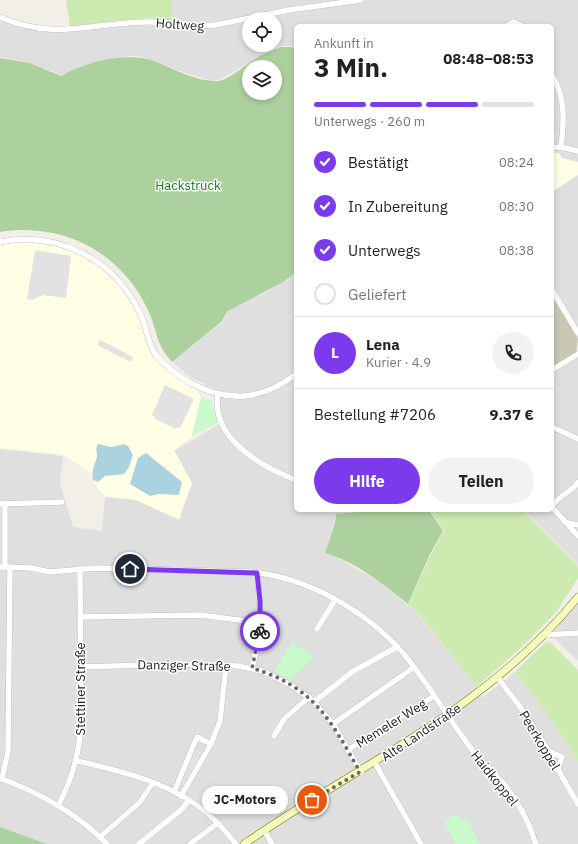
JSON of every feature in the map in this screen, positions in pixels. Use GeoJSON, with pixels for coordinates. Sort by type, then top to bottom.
{"type":"FeatureCollection","features":[{"type":"Feature","properties":{"kind":"street","name":"Holtweg"},"geometry":{"type":"LineString","coordinates":[[0,17],[18,24],[46,30],[66,30],[145,22],[203,26],[314,6],[361,0]]}},
{"type":"Feature","properties":{"kind":"street"},"geometry":{"type":"LineString","coordinates":[[554,79],[559,88],[563,106],[564,125],[561,147]]}},
{"type":"Feature","properties":{"kind":"street"},"geometry":{"type":"LineString","coordinates":[[554,147],[578,151]]}},
{"type":"Feature","properties":{"kind":"street"},"geometry":{"type":"LineString","coordinates":[[0,242],[27,239],[50,241],[74,249],[95,260],[113,274],[126,290],[141,314],[150,345],[163,364],[185,379],[202,388],[218,394],[239,397],[265,392],[279,386],[294,375]]}},
{"type":"Feature","properties":{"kind":"street"},"geometry":{"type":"LineString","coordinates":[[554,293],[578,333]]}},
{"type":"Feature","properties":{"kind":"street"},"geometry":{"type":"LineString","coordinates":[[554,369],[578,354]]}},
{"type":"Feature","properties":{"kind":"street"},"geometry":{"type":"LineString","coordinates":[[218,394],[217,408],[222,422],[236,443],[255,458],[294,479]]}},
{"type":"Feature","properties":{"kind":"street"},"geometry":{"type":"LineString","coordinates":[[554,428],[578,439]]}},
{"type":"Feature","properties":{"kind":"street"},"geometry":{"type":"LineString","coordinates":[[554,504],[578,482]]}},
{"type":"Feature","properties":{"kind":"street"},"geometry":{"type":"LineString","coordinates":[[62,502],[3,504],[8,751],[1,778],[58,806],[100,837],[107,844]]}},
{"type":"Feature","properties":{"kind":"street"},"geometry":{"type":"LineString","coordinates":[[554,510],[578,536]]}},
{"type":"Feature","properties":{"kind":"street"},"geometry":{"type":"LineString","coordinates":[[564,522],[578,525]]}},
{"type":"Feature","properties":{"kind":"street","name":"Haidkoppel"},"geometry":{"type":"LineString","coordinates":[[5,567],[50,572],[80,569],[257,573],[288,578],[312,587],[370,623],[397,647],[414,668],[473,752],[509,790],[525,817],[536,844]]}},
{"type":"Feature","properties":{"kind":"street","name":"Stettiner Straße"},"geometry":{"type":"LineString","coordinates":[[58,806],[71,779],[77,761],[81,721],[80,569]]}},
{"type":"Feature","properties":{"kind":"street"},"geometry":{"type":"LineString","coordinates":[[252,668],[261,623],[257,573]]}},
{"type":"Feature","properties":{"kind":"street","name":"Alte Landstraße"},"geometry":{"type":"LineString","coordinates":[[244,844],[447,716],[498,678],[545,635],[578,597]]}},
{"type":"Feature","properties":{"kind":"street"},"geometry":{"type":"LineString","coordinates":[[317,629],[335,600]]}},
{"type":"Feature","properties":{"kind":"street"},"geometry":{"type":"LineString","coordinates":[[81,617],[200,615],[261,623]]}},
{"type":"Feature","properties":{"kind":"street"},"geometry":{"type":"LineString","coordinates":[[545,635],[578,633]]}},
{"type":"Feature","properties":{"kind":"street"},"geometry":{"type":"LineString","coordinates":[[314,702],[352,672],[397,647]]}},
{"type":"Feature","properties":{"kind":"street","name":"Danziger Straße"},"geometry":{"type":"LineString","coordinates":[[80,667],[158,664],[252,668],[286,682],[309,697],[333,724],[360,772]]}},
{"type":"Feature","properties":{"kind":"street"},"geometry":{"type":"LineString","coordinates":[[181,796],[211,744],[220,725],[226,666]]}},
{"type":"Feature","properties":{"kind":"street"},"geometry":{"type":"LineString","coordinates":[[333,724],[414,668]]}},
{"type":"Feature","properties":{"kind":"street","name":"Peerkoppel"},"geometry":{"type":"LineString","coordinates":[[498,678],[521,708],[549,751],[558,770],[578,804]]}},
{"type":"Feature","properties":{"kind":"street","name":"Memeler Weg"},"geometry":{"type":"LineString","coordinates":[[348,750],[394,719],[408,713],[434,696]]}},
{"type":"Feature","properties":{"kind":"street"},"geometry":{"type":"LineString","coordinates":[[274,736],[284,719],[309,697]]}},
{"type":"Feature","properties":{"kind":"street"},"geometry":{"type":"LineString","coordinates":[[174,792],[197,737],[211,744]]}},
{"type":"Feature","properties":{"kind":"street"},"geometry":{"type":"LineString","coordinates":[[549,751],[562,757],[558,770]]}},
{"type":"Feature","properties":{"kind":"street"},"geometry":{"type":"LineString","coordinates":[[77,761],[128,773],[174,792],[205,811],[236,844]]}},
{"type":"Feature","properties":{"kind":"street"},"geometry":{"type":"LineString","coordinates":[[374,763],[421,844]]}},
{"type":"Feature","properties":{"kind":"street"},"geometry":{"type":"LineString","coordinates":[[100,837],[139,803],[153,783]]}},
{"type":"Feature","properties":{"kind":"street"},"geometry":{"type":"LineString","coordinates":[[139,844],[181,810],[189,800]]}},
{"type":"Feature","properties":{"kind":"street"},"geometry":{"type":"LineString","coordinates":[[190,844],[218,824]]}},
{"type":"Feature","properties":{"kind":"street"},"geometry":{"type":"LineString","coordinates":[[264,830],[272,844]]}},
{"type":"Feature","properties":{"kind":"shaded area"},"geometry":{"type":"Polygon","coordinates":[[[172,0],[578,0],[578,339],[554,299],[554,24],[294,24],[294,48],[292,46],[282,46],[282,12],[242,12],[242,52],[267,52],[253,60],[242,60],[242,67],[219,80],[209,80],[182,72],[156,61],[138,56],[128,56],[88,64],[61,75],[31,63],[0,57],[0,24],[5,16],[26,23],[50,27],[75,27],[147,19],[172,21],[172,0]]]}},
{"type":"Feature","properties":{"kind":"shaded area"},"geometry":{"type":"Polygon","coordinates":[[[554,153],[559,153],[562,158],[578,162],[578,175],[554,191],[554,153]]]}},
{"type":"Feature","properties":{"kind":"shaded area"},"geometry":{"type":"Polygon","coordinates":[[[21,241],[62,247],[88,258],[115,279],[135,307],[151,353],[162,367],[197,390],[201,397],[192,437],[174,450],[192,483],[179,519],[136,500],[105,496],[97,488],[89,472],[64,455],[0,448],[0,244],[21,241]]]}},
{"type":"Feature","properties":{"kind":"shaded area"},"geometry":{"type":"Polygon","coordinates":[[[35,250],[71,256],[66,298],[43,295],[32,300],[27,299],[35,250]]]}},
{"type":"Feature","properties":{"kind":"shaded area"},"geometry":{"type":"Polygon","coordinates":[[[294,273],[294,512],[354,512],[336,514],[325,553],[334,556],[380,582],[417,613],[475,685],[482,698],[515,672],[556,726],[578,762],[578,844],[47,844],[0,827],[0,449],[63,456],[60,484],[73,527],[102,531],[105,497],[135,500],[179,520],[192,483],[174,451],[220,424],[213,388],[190,377],[172,362],[221,323],[229,311],[238,304],[266,292],[294,273]]]}},
{"type":"Feature","properties":{"kind":"shaded area"},"geometry":{"type":"Polygon","coordinates":[[[554,299],[578,339],[576,352],[554,365],[554,299]]]}},
{"type":"Feature","properties":{"kind":"shaded area"},"geometry":{"type":"Polygon","coordinates":[[[100,340],[133,357],[131,362],[97,345],[100,340]]]}},
{"type":"Feature","properties":{"kind":"shaded area"},"geometry":{"type":"Polygon","coordinates":[[[578,349],[578,565],[525,512],[554,512],[554,364],[576,352],[578,349]]]}},
{"type":"Feature","properties":{"kind":"shaded area"},"geometry":{"type":"Polygon","coordinates":[[[165,385],[194,399],[180,428],[177,427],[176,429],[155,419],[152,415],[165,385]]]}},
{"type":"Feature","properties":{"kind":"shaded area"},"geometry":{"type":"Polygon","coordinates":[[[578,604],[578,661],[551,635],[578,604]]]}},
{"type":"Feature","properties":{"kind":"shaded area"},"geometry":{"type":"Polygon","coordinates":[[[195,747],[203,752],[181,791],[177,789],[195,747]]]}},
{"type":"Feature","properties":{"kind":"green space"},"geometry":{"type":"Polygon","coordinates":[[[66,0],[172,0],[172,21],[147,18],[70,27],[66,0]]]}},
{"type":"Feature","properties":{"kind":"green space","name":"Hackstruck"},"geometry":{"type":"Polygon","coordinates":[[[282,47],[291,47],[294,49],[294,274],[283,282],[228,311],[221,322],[172,362],[160,345],[150,314],[136,290],[122,272],[106,257],[88,246],[67,237],[46,232],[23,230],[0,232],[0,58],[30,63],[61,76],[96,62],[108,59],[134,57],[157,62],[195,78],[210,81],[218,81],[228,78],[242,68],[242,100],[282,100],[282,60],[254,60],[268,52],[282,52],[282,47]]]}},
{"type":"Feature","properties":{"kind":"green space"},"geometry":{"type":"Polygon","coordinates":[[[201,397],[212,401],[218,422],[192,436],[201,397]]]}},
{"type":"Feature","properties":{"kind":"green space"},"geometry":{"type":"Polygon","coordinates":[[[356,512],[430,512],[443,531],[430,554],[408,604],[379,581],[358,568],[348,562],[325,553],[335,522],[336,514],[356,512]]]}},
{"type":"Feature","properties":{"kind":"green space"},"geometry":{"type":"Polygon","coordinates":[[[431,512],[524,512],[578,566],[578,578],[557,611],[524,645],[475,688],[475,685],[417,612],[408,605],[431,554],[444,531],[431,512]]]}},
{"type":"Feature","properties":{"kind":"green space"},"geometry":{"type":"Polygon","coordinates":[[[546,642],[551,643],[578,670],[578,762],[556,726],[515,672],[546,642]]]}},
{"type":"Feature","properties":{"kind":"green space"},"geometry":{"type":"Polygon","coordinates":[[[292,643],[314,657],[291,680],[274,671],[292,643]]]}},
{"type":"Feature","properties":{"kind":"green space"},"geometry":{"type":"Polygon","coordinates":[[[458,814],[461,820],[466,818],[480,844],[456,844],[444,821],[458,814]]]}},
{"type":"Feature","properties":{"kind":"green space"},"geometry":{"type":"Polygon","coordinates":[[[0,827],[47,844],[0,844],[0,827]]]}},
{"type":"Feature","properties":{"kind":"water"},"geometry":{"type":"Polygon","coordinates":[[[98,444],[111,447],[124,444],[128,446],[133,455],[129,467],[124,474],[105,476],[98,482],[93,480],[92,477],[97,458],[96,448],[98,444]]]}},
{"type":"Feature","properties":{"kind":"water"},"geometry":{"type":"Polygon","coordinates":[[[146,453],[182,482],[179,495],[159,494],[150,496],[130,484],[138,458],[146,453]]]}},
{"type":"Feature","properties":{"kind":"way so far"},"geometry":{"type":"LineString","coordinates":[[260,631],[252,668],[269,674],[291,685],[304,693],[314,702],[333,724],[360,772],[312,800]]}},
{"type":"Feature","properties":{"kind":"place","name":"JC-Motors"},"geometry":{"type":"Point","coordinates":[312,800]}},
{"type":"Feature","properties":{"kind":"route"},"geometry":{"type":"LineString","coordinates":[[130,569],[257,573],[261,618],[260,631]]}}]}
